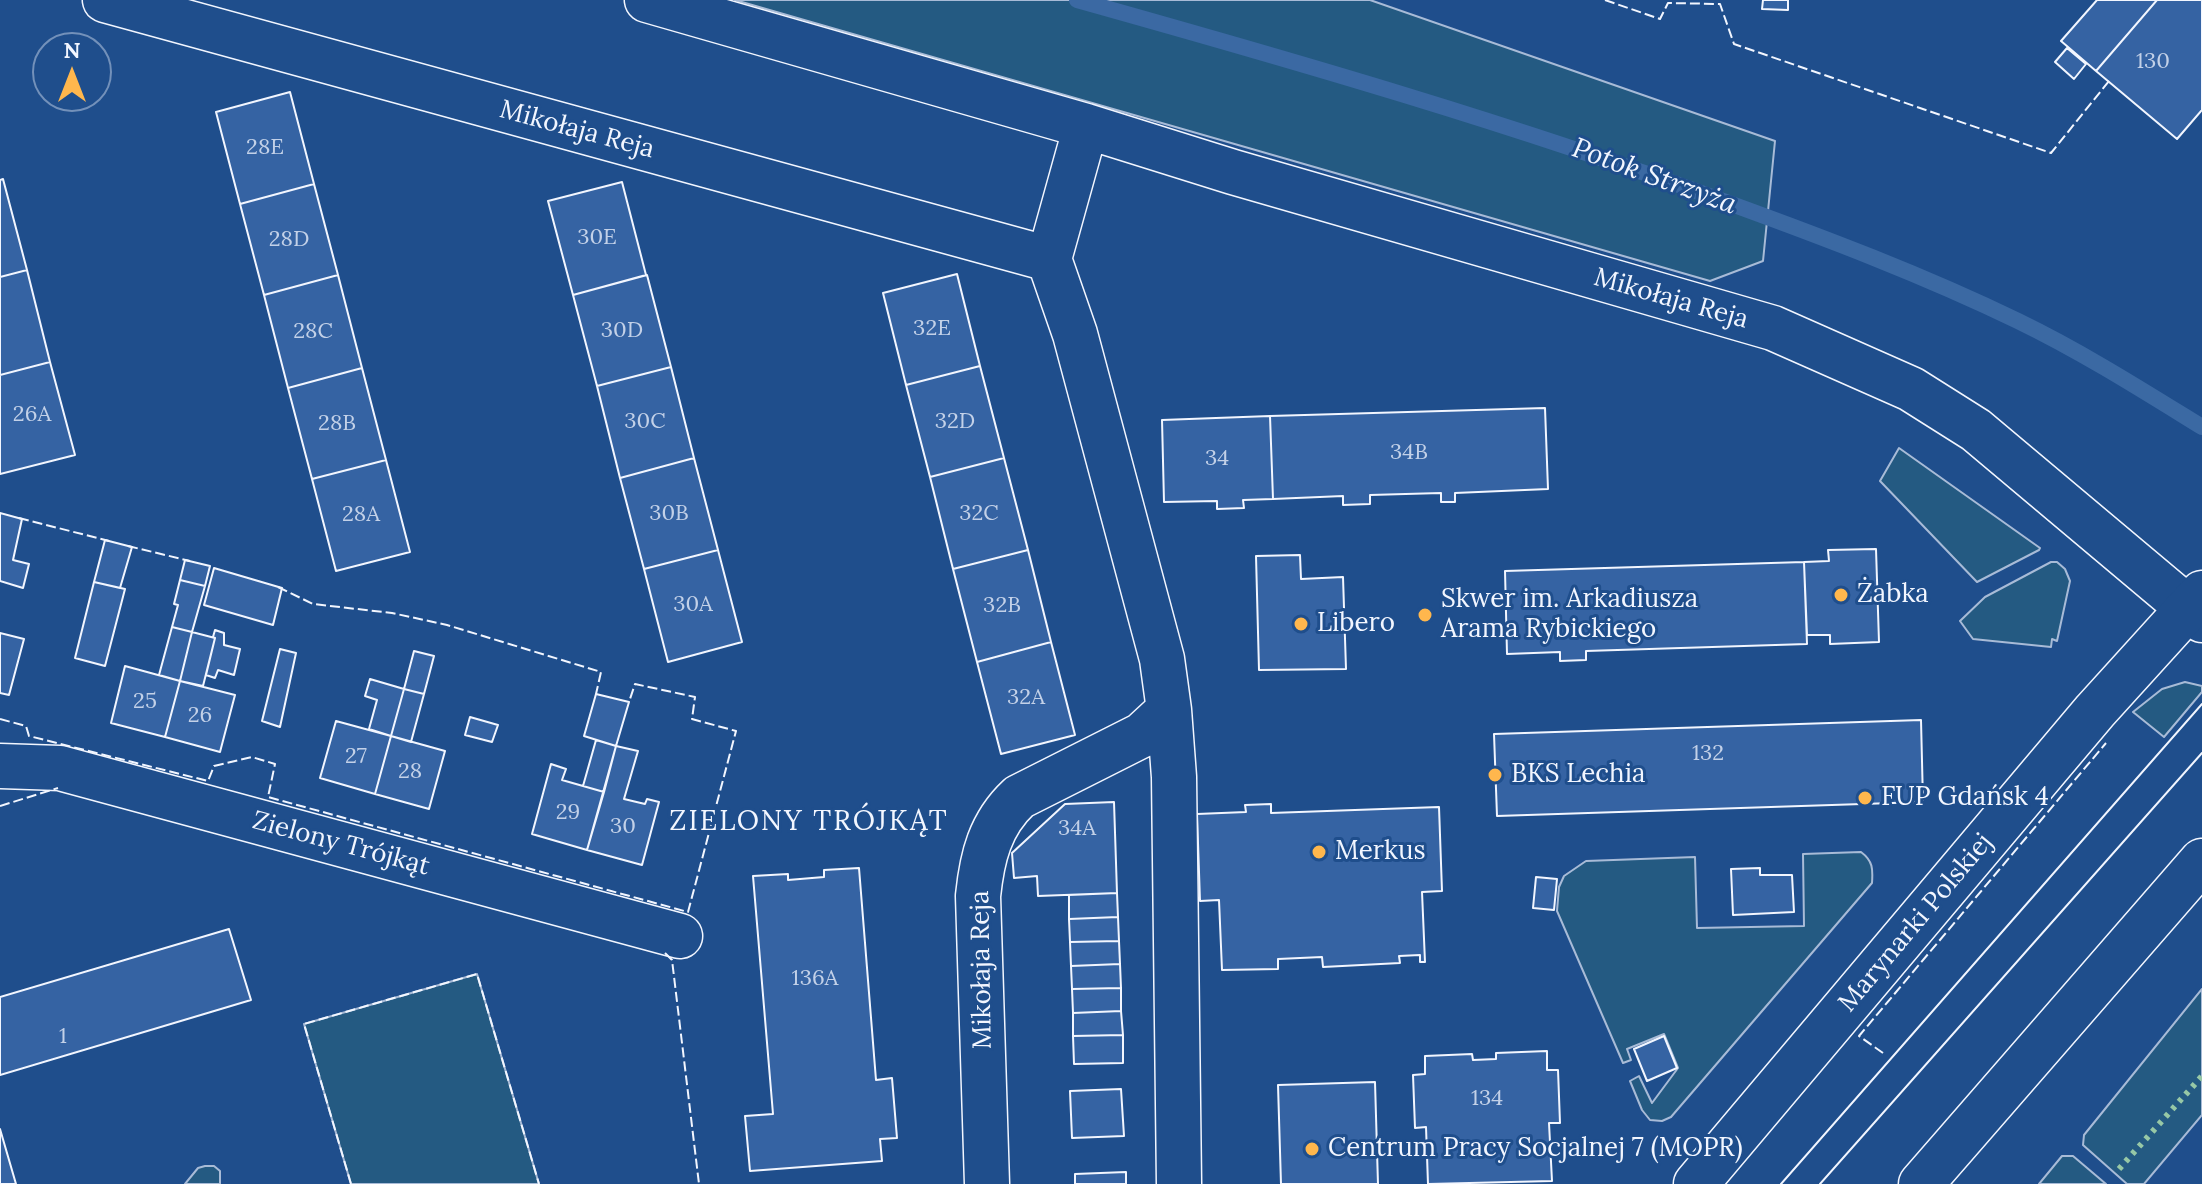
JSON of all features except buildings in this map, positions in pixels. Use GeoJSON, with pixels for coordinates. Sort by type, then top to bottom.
{"type":"FeatureCollection","features":[{"type":"Feature","properties":{"kind":"street","name":"Mikołaja Reja"},"geometry":{"type":"LineString","coordinates":[[105,0],[1049,259]]}},
{"type":"Feature","properties":{"kind":"street","name":"Mikołaja Reja"},"geometry":{"type":"LineString","coordinates":[[647,0],[1773,328],[1911,389],[1976,430],[2197,607]]}},
{"type":"Feature","properties":{"kind":"street"},"geometry":{"type":"LineString","coordinates":[[1086,126],[1049,259],[1075,334],[1162,659],[1174,777],[1179,1184]]}},
{"type":"Feature","properties":{"kind":"street","name":"Marynarki Polskiej"},"geometry":{"type":"LineString","coordinates":[[1696,1184],[2095,711],[2197,607]]}},
{"type":"Feature","properties":{"kind":"street","name":"Mikołaja Reja"},"geometry":{"type":"LineString","coordinates":[[987,1184],[978,896],[981,867],[991,833],[1005,810],[1019,797],[1142,735],[1169,710]]}},
{"type":"Feature","properties":{"kind":"street","name":"Zielony Trójkąt"},"geometry":{"type":"LineString","coordinates":[[0,766],[60,768],[680,936]]}},
{"type":"Feature","properties":{"kind":"street"},"geometry":{"type":"LineString","coordinates":[[1921,1184],[2202,861]]}},
{"type":"Feature","properties":{"kind":"shaded area"},"geometry":{"type":"Polygon","coordinates":[[[735,0],[1370,0],[1775,141],[1763,261],[1710,281],[735,0]]]}},
{"type":"Feature","properties":{"kind":"shaded area"},"geometry":{"type":"Polygon","coordinates":[[[1899,448],[2039,550],[1977,582],[1880,481],[1899,448]]]}},
{"type":"Feature","properties":{"kind":"shaded area"},"geometry":{"type":"Polygon","coordinates":[[[2051,562],[2057,562],[2065,569],[2070,581],[2057,641],[2052,639],[2051,647],[1973,639],[1960,621],[1985,597],[2051,562]]]}},
{"type":"Feature","properties":{"kind":"shaded area"},"geometry":{"type":"Polygon","coordinates":[[[2185,682],[2202,686],[2202,692],[2164,737],[2133,712],[2162,689],[2185,682]]]}},
{"type":"Feature","properties":{"kind":"shaded area"},"geometry":{"type":"Polygon","coordinates":[[[1861,852],[1871,866],[1872,883],[1671,1117],[1662,1121],[1650,1120],[1642,1110],[1630,1081],[1639,1076],[1652,1103],[1678,1068],[1664,1034],[1627,1049],[1631,1060],[1623,1063],[1557,911],[1559,887],[1564,876],[1586,861],[1695,857],[1697,928],[1804,926],[1803,854],[1861,852]]]}},
{"type":"Feature","properties":{"kind":"shaded area"},"geometry":{"type":"Polygon","coordinates":[[[477,974],[539,1184],[351,1184],[304,1024],[477,974]]]}},
{"type":"Feature","properties":{"kind":"shaded area"},"geometry":{"type":"Polygon","coordinates":[[[2202,989],[2202,1115],[2144,1184],[2127,1184],[2083,1145],[2084,1135],[2202,989]]]}},
{"type":"Feature","properties":{"kind":"shaded area"},"geometry":{"type":"Polygon","coordinates":[[[2062,1156],[2073,1156],[2106,1184],[2039,1184],[2062,1156]]]}},
{"type":"Feature","properties":{"kind":"shaded area"},"geometry":{"type":"Polygon","coordinates":[[[214,1166],[220,1171],[220,1184],[185,1184],[198,1168],[214,1166]]]}},
{"type":"Feature","properties":{"kind":"waterway","name":"Potok Strzyża"},"geometry":{"type":"LineString","coordinates":[[1077,0],[1485,120],[1646,173],[1800,229],[2018,321],[2089,358],[2202,427]]}},
{"type":"Feature","properties":{"kind":"tram line"},"geometry":{"type":"LineString","coordinates":[[1781,1184],[2202,704]]}},
{"type":"Feature","properties":{"kind":"tram line"},"geometry":{"type":"LineString","coordinates":[[1820,1184],[2202,753]]}},
{"type":"Feature","properties":{"kind":"hedge"},"geometry":{"type":"LineString","coordinates":[[2119,1169],[2202,1076]]}},
{"type":"Feature","properties":{"kind":"fence"},"geometry":{"type":"LineString","coordinates":[[1605,0],[1660,19],[1668,3],[1720,4],[1734,44],[2051,153],[2109,81]]}},
{"type":"Feature","properties":{"kind":"fence"},"geometry":{"type":"LineString","coordinates":[[19,518],[109,541]]}},
{"type":"Feature","properties":{"kind":"fence"},"geometry":{"type":"LineString","coordinates":[[128,546],[190,561]]}},
{"type":"Feature","properties":{"kind":"fence"},"geometry":{"type":"LineString","coordinates":[[278,587],[313,604],[392,613],[447,625],[601,672],[596,694]]}},
{"type":"Feature","properties":{"kind":"fence"},"geometry":{"type":"LineString","coordinates":[[0,719],[26,726],[29,736],[208,781],[214,766],[252,757],[275,764],[268,797],[688,912],[736,731],[692,719],[695,697],[635,684],[629,702]]}},
{"type":"Feature","properties":{"kind":"fence"},"geometry":{"type":"LineString","coordinates":[[1883,1053],[1859,1036],[2106,743]]}},
{"type":"Feature","properties":{"kind":"fence"},"geometry":{"type":"LineString","coordinates":[[0,806],[58,788]]}},
{"type":"Feature","properties":{"kind":"fence"},"geometry":{"type":"LineString","coordinates":[[665,953],[672,960],[699,1184]]}},
{"type":"Feature","properties":{"kind":"fence"},"geometry":{"type":"LineString","coordinates":[[351,1184],[304,1024],[477,974],[539,1184]]}},
{"type":"Feature","properties":{"kind":"place","name":"Żabka"},"geometry":{"type":"Point","coordinates":[1841,595]}},
{"type":"Feature","properties":{"kind":"place","name":"Skwer im. Arkadiusza Arama Rybickiego"},"geometry":{"type":"Point","coordinates":[1425,615]}},
{"type":"Feature","properties":{"kind":"place","name":"Libero"},"geometry":{"type":"Point","coordinates":[1301,624]}},
{"type":"Feature","properties":{"kind":"place","name":"BKS Lechia"},"geometry":{"type":"Point","coordinates":[1495,775]}},
{"type":"Feature","properties":{"kind":"place","name":"FUP Gdańsk 4"},"geometry":{"type":"Point","coordinates":[1865,798]}},
{"type":"Feature","properties":{"kind":"place","name":"Merkus"},"geometry":{"type":"Point","coordinates":[1319,852]}},
{"type":"Feature","properties":{"kind":"place","name":"Centrum Pracy Socjalnej 7 (MOPR)"},"geometry":{"type":"Point","coordinates":[1312,1149]}},
{"type":"Feature","properties":{"kind":"district","name":"ZIELONY TRÓJKĄT"},"geometry":{"type":"Point","coordinates":[809,822]}}]}
